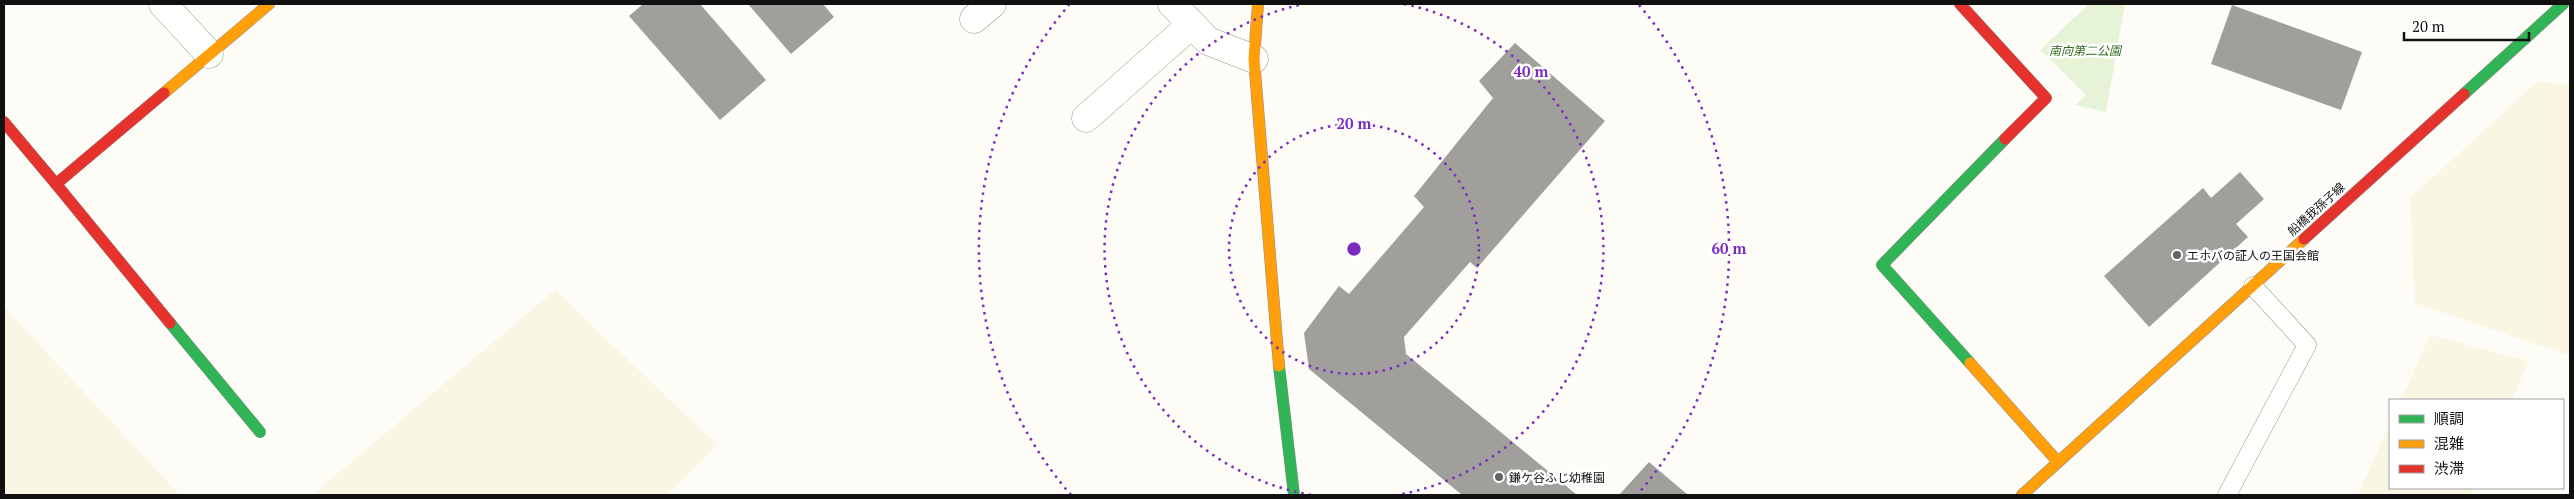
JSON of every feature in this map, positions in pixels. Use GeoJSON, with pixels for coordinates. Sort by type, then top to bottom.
{"type":"FeatureCollection","features":[{"type":"Feature","properties":{"kind":"street"},"geometry":{"type":"LineString","coordinates":[[164,4],[210,54]]}},
{"type":"Feature","properties":{"kind":"street"},"geometry":{"type":"LineString","coordinates":[[56,184],[269,4]]}},
{"type":"Feature","properties":{"kind":"street"},"geometry":{"type":"LineString","coordinates":[[1172,4],[1208,41],[1254,60]]}},
{"type":"Feature","properties":{"kind":"street"},"geometry":{"type":"LineString","coordinates":[[1258,4],[1254,60],[1278,358],[1294,495]]}},
{"type":"Feature","properties":{"kind":"street"},"geometry":{"type":"LineString","coordinates":[[1960,4],[2046,98],[1882,265],[2004,399],[2058,462]]}},
{"type":"Feature","properties":{"kind":"street","name":"船橋我孫子線"},"geometry":{"type":"LineString","coordinates":[[2022,495],[2563,4]]}},
{"type":"Feature","properties":{"kind":"street"},"geometry":{"type":"LineString","coordinates":[[1086,118],[1192,24]]}},
{"type":"Feature","properties":{"kind":"street"},"geometry":{"type":"LineString","coordinates":[[4,122],[260,432]]}},
{"type":"Feature","properties":{"kind":"lane"},"geometry":{"type":"LineString","coordinates":[[2227,495],[2307,345],[2253,286]]}},
{"type":"Feature","properties":{"kind":"shaded area"},"geometry":{"type":"Polygon","coordinates":[[[2537,82],[2570,84],[2570,356],[2415,303],[2410,198],[2537,82]]]}},
{"type":"Feature","properties":{"kind":"shaded area"},"geometry":{"type":"Polygon","coordinates":[[[555,290],[717,445],[667,495],[312,495],[555,290]]]}},
{"type":"Feature","properties":{"kind":"shaded area"},"geometry":{"type":"Polygon","coordinates":[[[4,307],[180,495],[4,495],[4,307]]]}},
{"type":"Feature","properties":{"kind":"shaded area"},"geometry":{"type":"Polygon","coordinates":[[[2430,335],[2529,361],[2512,399],[2401,399],[2430,335]]]}},
{"type":"Feature","properties":{"kind":"shaded area"},"geometry":{"type":"Polygon","coordinates":[[[2389,426],[2389,489],[2474,489],[2471,495],[2358,495],[2389,426]]]}},
{"type":"Feature","properties":{"kind":"green space","name":"南向第二公園"},"geometry":{"type":"Polygon","coordinates":[[[2089,4],[2125,4],[2106,112],[2075,105],[2086,95],[2040,50],[2089,4]]]}},
{"type":"Feature","properties":{"kind":"building"},"geometry":{"type":"Polygon","coordinates":[[[643,4],[700,4],[766,80],[720,120],[629,16],[643,4]]]}},
{"type":"Feature","properties":{"kind":"building"},"geometry":{"type":"Polygon","coordinates":[[[748,4],[823,4],[834,17],[791,54],[748,4]]]}},
{"type":"Feature","properties":{"kind":"building"},"geometry":{"type":"Polygon","coordinates":[[[2232,5],[2362,52],[2341,110],[2211,64],[2232,5]]]}},
{"type":"Feature","properties":{"kind":"building"},"geometry":{"type":"Polygon","coordinates":[[[1515,43],[1605,121],[1477,268],[1470,262],[1404,337],[1406,354],[1577,495],[1462,495],[1309,369],[1304,333],[1339,286],[1349,294],[1424,207],[1414,196],[1493,98],[1479,81],[1515,43]]]}},
{"type":"Feature","properties":{"kind":"building"},"geometry":{"type":"Polygon","coordinates":[[[2240,172],[2264,199],[2236,224],[2248,237],[2149,327],[2104,276],[2203,188],[2211,198],[2240,172]]]}},
{"type":"Feature","properties":{"kind":"building"},"geometry":{"type":"Polygon","coordinates":[[[1649,462],[1688,495],[1619,495],[1649,462]]]}},
{"type":"Feature","properties":{"kind":"traffic: fast"},"geometry":{"type":"LineString","coordinates":[[2464,94],[2563,4]]}},
{"type":"Feature","properties":{"kind":"traffic: fast"},"geometry":{"type":"LineString","coordinates":[[1970,363],[1882,265],[2005,139]]}},
{"type":"Feature","properties":{"kind":"traffic: fast"},"geometry":{"type":"LineString","coordinates":[[170,323],[260,432]]}},
{"type":"Feature","properties":{"kind":"traffic: fast"},"geometry":{"type":"LineString","coordinates":[[1279,366],[1294,495]]}},
{"type":"Feature","properties":{"kind":"traffic: slow"},"geometry":{"type":"LineString","coordinates":[[164,93],[269,4]]}},
{"type":"Feature","properties":{"kind":"traffic: slow"},"geometry":{"type":"LineString","coordinates":[[1258,4],[1254,59],[1279,366]]}},
{"type":"Feature","properties":{"kind":"traffic: slow"},"geometry":{"type":"LineString","coordinates":[[2022,495],[2304,239]]}},
{"type":"Feature","properties":{"kind":"traffic: slow"},"geometry":{"type":"LineString","coordinates":[[1970,363],[2058,462]]}},
{"type":"Feature","properties":{"kind":"traffic: jam"},"geometry":{"type":"LineString","coordinates":[[1960,4],[2046,98],[2005,139]]}},
{"type":"Feature","properties":{"kind":"traffic: jam"},"geometry":{"type":"LineString","coordinates":[[4,122],[56,184],[164,93]]}},
{"type":"Feature","properties":{"kind":"traffic: jam"},"geometry":{"type":"LineString","coordinates":[[2304,239],[2464,94]]}},
{"type":"Feature","properties":{"kind":"traffic: jam"},"geometry":{"type":"LineString","coordinates":[[56,184],[170,323]]}},
{"type":"Feature","properties":{"kind":"place","name":"エホバの証人の王国会館"},"geometry":{"type":"Point","coordinates":[2177,255]}},
{"type":"Feature","properties":{"kind":"place","name":"鎌ケ谷ふじ幼稚園"},"geometry":{"type":"Point","coordinates":[1499,477]}}]}
